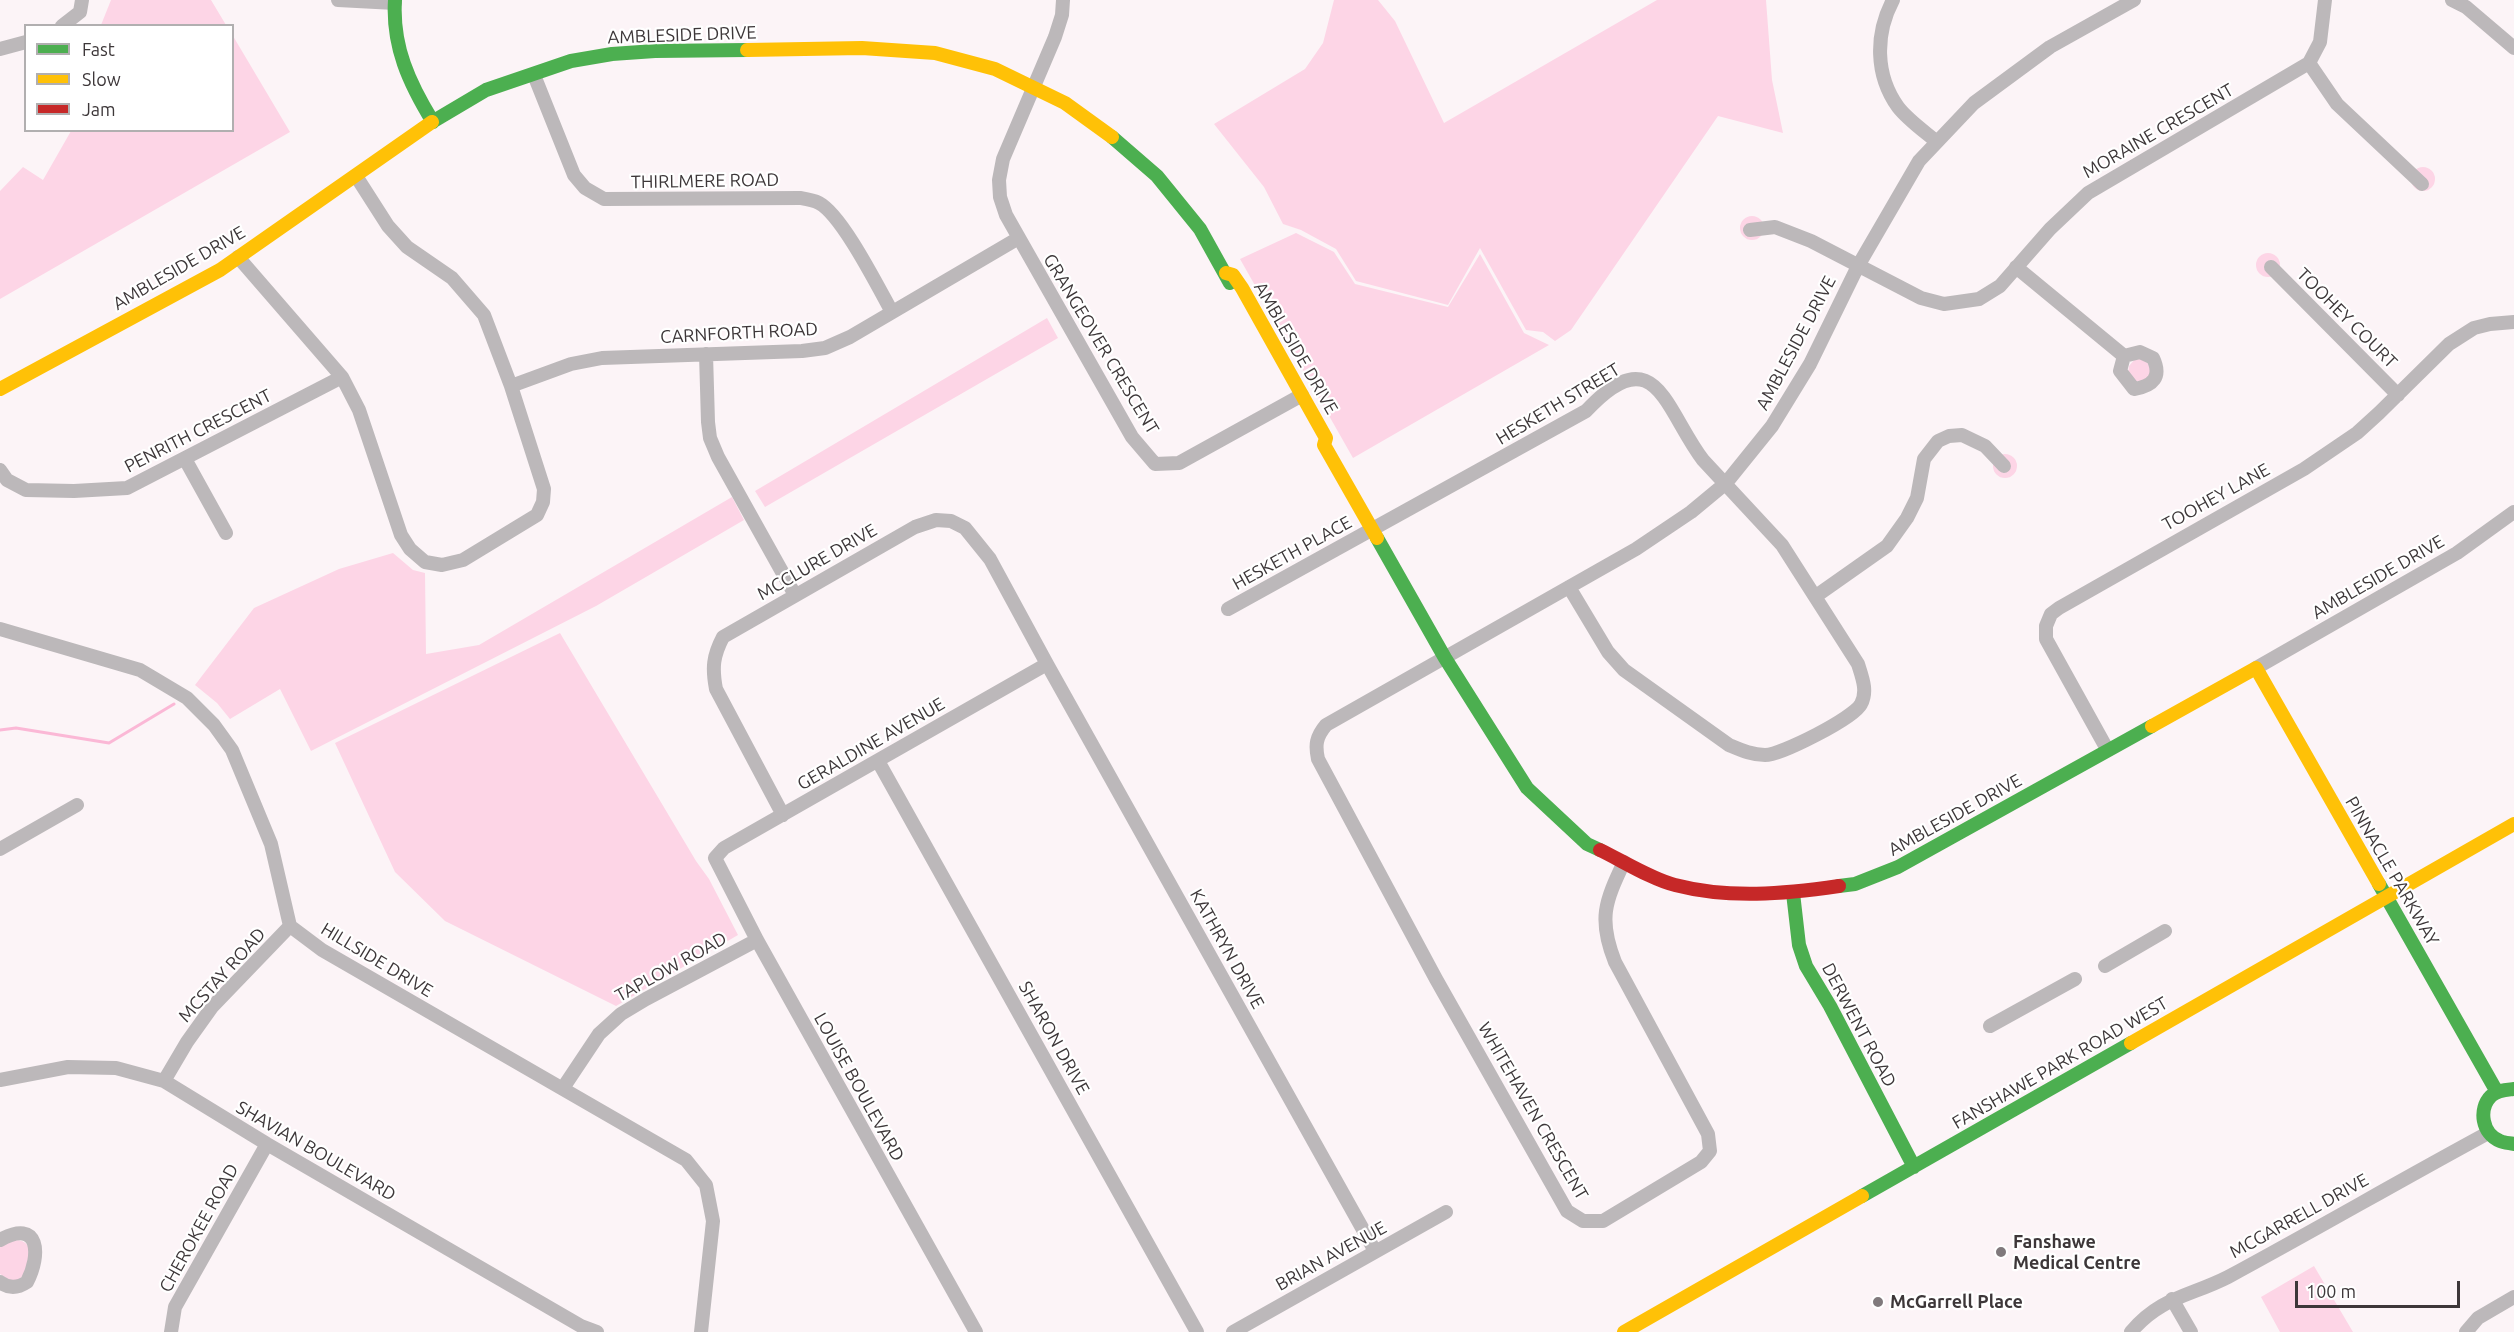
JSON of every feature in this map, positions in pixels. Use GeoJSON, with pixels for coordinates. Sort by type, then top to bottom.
{"type":"FeatureCollection","features":[{"type":"Feature","properties":{"kind":"street"},"geometry":{"type":"LineString","coordinates":[[65,24],[80,12],[82,0]]}},
{"type":"Feature","properties":{"kind":"street"},"geometry":{"type":"LineString","coordinates":[[338,0],[395,2],[394,27],[402,66],[413,90],[433,122]]}},
{"type":"Feature","properties":{"kind":"street","name":"GRANGEOVER CRESCENT"},"geometry":{"type":"LineString","coordinates":[[1063,0],[1062,15],[1055,37],[1032,86],[1003,159],[999,180],[1003,206],[1017,239],[1132,437],[1155,464],[1179,463],[1298,397]]}},
{"type":"Feature","properties":{"kind":"street"},"geometry":{"type":"LineString","coordinates":[[1893,0],[1881,30],[1879,51],[1882,72],[1889,92],[1899,109],[1936,142]]}},
{"type":"Feature","properties":{"kind":"street","name":"AMBLESIDE DRIVE"},"geometry":{"type":"LineString","coordinates":[[1445,658],[1636,549],[1691,512],[1726,483],[1772,426],[1810,364],[1858,266],[1919,162],[1974,103],[2050,47],[2134,0]]}},
{"type":"Feature","properties":{"kind":"street"},"geometry":{"type":"LineString","coordinates":[[2325,0],[2320,42],[2309,63],[2337,104],[2422,184]]}},
{"type":"Feature","properties":{"kind":"street"},"geometry":{"type":"LineString","coordinates":[[2452,0],[2468,3],[2514,48]]}},
{"type":"Feature","properties":{"kind":"street"},"geometry":{"type":"LineString","coordinates":[[0,49],[24,43]]}},
{"type":"Feature","properties":{"kind":"street","name":"AMBLESIDE DRIVE"},"geometry":{"type":"LineString","coordinates":[[0,388],[220,270],[433,122],[486,90],[571,61],[612,54],[655,51],[862,48],[935,53],[995,69],[1065,103],[1100,126],[1157,176],[1200,229],[1226,273],[1233,275],[1298,397],[1326,438],[1321,444],[1373,528],[1445,658],[1527,788],[1587,844],[1673,885],[1736,895],[1793,893],[1855,884],[1890,871],[2256,668],[2457,553],[2514,512]]}},
{"type":"Feature","properties":{"kind":"street","name":"MORAINE CRESCENT"},"geometry":{"type":"LineString","coordinates":[[1750,230],[1775,227],[1811,241],[1921,298],[1944,304],[1961,303],[1989,294],[2000,286],[2050,229],[2088,193],[2309,63]]}},
{"type":"Feature","properties":{"kind":"street","name":"THIRLMERE ROAD"},"geometry":{"type":"LineString","coordinates":[[534,75],[574,175],[585,188],[604,199],[800,198],[819,203],[833,214],[892,312]]}},
{"type":"Feature","properties":{"kind":"street"},"geometry":{"type":"LineString","coordinates":[[238,257],[342,377],[359,411],[401,535],[410,549],[425,562],[442,565],[463,560],[537,515],[543,502],[544,489],[511,386],[484,315],[452,278],[407,248],[388,226],[356,176]]}},
{"type":"Feature","properties":{"kind":"street","name":"CARNFORTH ROAD"},"geometry":{"type":"LineString","coordinates":[[511,386],[571,364],[602,358],[802,351],[825,348],[850,337],[1017,239]]}},
{"type":"Feature","properties":{"kind":"street"},"geometry":{"type":"LineString","coordinates":[[2016,267],[2124,356]]}},
{"type":"Feature","properties":{"kind":"street","name":"TOOHEY COURT"},"geometry":{"type":"LineString","coordinates":[[2271,267],[2397,394]]}},
{"type":"Feature","properties":{"kind":"street","name":"TOOHEY LANE"},"geometry":{"type":"LineString","coordinates":[[2107,749],[2046,639],[2046,626],[2051,614],[2133,564],[2304,469],[2357,433],[2449,344],[2474,328],[2514,322]]}},
{"type":"Feature","properties":{"kind":"street"},"geometry":{"type":"LineString","coordinates":[[706,354],[710,438],[718,457],[795,595]]}},
{"type":"Feature","properties":{"kind":"street","name":"PENRITH CRESCENT"},"geometry":{"type":"LineString","coordinates":[[0,470],[7,480],[26,490],[74,491],[127,488],[342,377]]}},
{"type":"Feature","properties":{"kind":"street","name":"HESKETH STREET"},"geometry":{"type":"LineString","coordinates":[[1373,528],[1386,523],[1586,411],[1615,386],[1627,380],[1649,381],[1662,392],[1692,445],[1782,545],[1816,596],[1858,664],[1864,692],[1861,705],[1849,716],[1780,752],[1766,755],[1748,753],[1729,745],[1624,670],[1608,652],[1569,587]]}},
{"type":"Feature","properties":{"kind":"street"},"geometry":{"type":"LineString","coordinates":[[1816,596],[1887,546],[1907,518],[1917,498],[1924,459],[1938,441],[1949,436],[1962,435],[1985,446],[2004,466]]}},
{"type":"Feature","properties":{"kind":"street"},"geometry":{"type":"LineString","coordinates":[[185,459],[226,533]]}},
{"type":"Feature","properties":{"kind":"street","name":"MCCLURE DRIVE"},"geometry":{"type":"LineString","coordinates":[[783,815],[716,689],[712,670],[715,652],[723,638],[795,595],[915,527],[936,520],[951,521],[965,528],[990,559],[1047,664]]}},
{"type":"Feature","properties":{"kind":"street","name":"HESKETH PLACE"},"geometry":{"type":"LineString","coordinates":[[1228,609],[1373,528]]}},
{"type":"Feature","properties":{"kind":"street"},"geometry":{"type":"LineString","coordinates":[[0,629],[141,670],[187,698],[214,725],[232,750],[271,844],[290,926]]}},
{"type":"Feature","properties":{"kind":"street","name":"WHITEHAVEN CRESCENT"},"geometry":{"type":"LineString","coordinates":[[1445,658],[1326,725],[1318,734],[1316,746],[1318,759],[1436,979],[1567,1211],[1582,1221],[1603,1221],[1701,1162],[1710,1151],[1708,1134],[1615,962],[1609,946],[1605,906],[1624,862]]}},
{"type":"Feature","properties":{"kind":"street","name":"GERALDINE AVENUE"},"geometry":{"type":"LineString","coordinates":[[715,858],[724,848],[1047,664]]}},
{"type":"Feature","properties":{"kind":"street","name":"KATHRYN DRIVE"},"geometry":{"type":"LineString","coordinates":[[1047,664],[1375,1251]]}},
{"type":"Feature","properties":{"kind":"street","name":"PINNACLE PARKWAY"},"geometry":{"type":"LineString","coordinates":[[2256,668],[2497,1092]]}},
{"type":"Feature","properties":{"kind":"street","name":"SHARON DRIVE"},"geometry":{"type":"LineString","coordinates":[[878,761],[1197,1332]]}},
{"type":"Feature","properties":{"kind":"street"},"geometry":{"type":"LineString","coordinates":[[0,849],[77,805]]}},
{"type":"Feature","properties":{"kind":"street","name":"FANSHAWE PARK ROAD WEST"},"geometry":{"type":"LineString","coordinates":[[1624,1332],[2514,824]]}},
{"type":"Feature","properties":{"kind":"street","name":"LOUISE BOULEVARD"},"geometry":{"type":"LineString","coordinates":[[715,858],[757,940],[976,1332]]}},
{"type":"Feature","properties":{"kind":"street","name":"DERWENT ROAD"},"geometry":{"type":"LineString","coordinates":[[1793,893],[1799,945],[1806,966],[1830,1006],[1914,1167]]}},
{"type":"Feature","properties":{"kind":"street","name":"MCSTAY ROAD"},"geometry":{"type":"LineString","coordinates":[[164,1081],[187,1042],[212,1007],[290,926]]}},
{"type":"Feature","properties":{"kind":"street","name":"HILLSIDE DRIVE"},"geometry":{"type":"LineString","coordinates":[[290,926],[322,950],[686,1160],[706,1185],[714,1221],[701,1332]]}},
{"type":"Feature","properties":{"kind":"street"},"geometry":{"type":"LineString","coordinates":[[2105,966],[2165,931]]}},
{"type":"Feature","properties":{"kind":"street","name":"TAPLOW ROAD"},"geometry":{"type":"LineString","coordinates":[[563,1088],[599,1034],[621,1014],[757,940]]}},
{"type":"Feature","properties":{"kind":"street"},"geometry":{"type":"LineString","coordinates":[[1990,1026],[2075,979]]}},
{"type":"Feature","properties":{"kind":"street","name":"SHAVIAN BOULEVARD"},"geometry":{"type":"LineString","coordinates":[[0,1080],[68,1067],[116,1068],[164,1081],[267,1144],[581,1326],[597,1332]]}},
{"type":"Feature","properties":{"kind":"street"},"geometry":{"type":"LineString","coordinates":[[2514,1089],[2497,1092],[2491,1097],[2484,1108],[2482,1118],[2488,1133],[2497,1141],[2514,1144]]}},
{"type":"Feature","properties":{"kind":"street","name":"MCGARRELL DRIVE"},"geometry":{"type":"LineString","coordinates":[[2130,1332],[2142,1318],[2172,1299],[2225,1278],[2488,1133]]}},
{"type":"Feature","properties":{"kind":"street","name":"CHEROKEE ROAD"},"geometry":{"type":"LineString","coordinates":[[171,1332],[176,1307],[267,1144]]}},
{"type":"Feature","properties":{"kind":"street","name":"BRIAN AVENUE"},"geometry":{"type":"LineString","coordinates":[[1233,1332],[1446,1212]]}},
{"type":"Feature","properties":{"kind":"street"},"geometry":{"type":"LineString","coordinates":[[0,1240],[14,1233],[26,1234],[34,1241],[36,1253],[32,1273],[27,1282],[15,1287],[0,1282]]}},
{"type":"Feature","properties":{"kind":"street"},"geometry":{"type":"LineString","coordinates":[[2466,1332],[2478,1318],[2514,1297]]}},
{"type":"Feature","properties":{"kind":"street"},"geometry":{"type":"LineString","coordinates":[[2172,1299],[2191,1332]]}},
{"type":"Feature","properties":{"kind":"shaded area"},"geometry":{"type":"Polygon","coordinates":[[[111,0],[211,0],[225,24],[101,24],[111,0]]]}},
{"type":"Feature","properties":{"kind":"shaded area"},"geometry":{"type":"Polygon","coordinates":[[[1334,0],[1378,0],[1395,21],[1444,123],[1657,0],[1766,0],[1772,80],[1783,133],[1718,116],[1571,330],[1555,341],[1543,332],[1526,330],[1480,248],[1448,305],[1356,281],[1336,249],[1301,230],[1283,224],[1264,187],[1214,124],[1305,69],[1323,43],[1334,0]]]}},
{"type":"Feature","properties":{"kind":"shaded area"},"geometry":{"type":"Polygon","coordinates":[[[234,38],[290,132],[0,299],[0,191],[23,167],[43,180],[70,132],[234,132],[234,38]]]}},
{"type":"Feature","properties":{"kind":"shaded area"},"geometry":{"type":"Polygon","coordinates":[[[2423,167],[2428,168],[2434,174],[2434,184],[2428,190],[2423,191],[2418,190],[2412,184],[2411,179],[2412,174],[2418,168],[2423,167]]]}},
{"type":"Feature","properties":{"kind":"shaded area"},"geometry":{"type":"Polygon","coordinates":[[[1747,216],[1757,216],[1764,223],[1764,233],[1757,240],[1747,240],[1740,233],[1740,223],[1747,216]]]}},
{"type":"Feature","properties":{"kind":"shaded area"},"geometry":{"type":"Polygon","coordinates":[[[1296,233],[1334,252],[1355,284],[1448,307],[1480,254],[1524,333],[1549,345],[1353,458],[1240,259],[1296,233]]]}},
{"type":"Feature","properties":{"kind":"shaded area"},"geometry":{"type":"Polygon","coordinates":[[[2268,253],[2277,256],[2280,265],[2277,274],[2268,277],[2259,274],[2256,265],[2259,256],[2268,253]]]}},
{"type":"Feature","properties":{"kind":"shaded area"},"geometry":{"type":"Polygon","coordinates":[[[1047,318],[1058,338],[765,507],[755,491],[1047,318]]]}},
{"type":"Feature","properties":{"kind":"shaded area"},"geometry":{"type":"Polygon","coordinates":[[[2146,358],[2152,375],[2145,382],[2134,381],[2128,374],[2129,366],[2135,359],[2146,358]]]}},
{"type":"Feature","properties":{"kind":"shaded area"},"geometry":{"type":"Polygon","coordinates":[[[2005,454],[2010,455],[2016,461],[2016,471],[2010,477],[2005,478],[2000,477],[1994,471],[1993,466],[1994,461],[2000,455],[2005,454]]]}},
{"type":"Feature","properties":{"kind":"shaded area"},"geometry":{"type":"Polygon","coordinates":[[[732,497],[744,520],[596,606],[311,751],[280,689],[230,719],[217,703],[195,685],[254,608],[339,569],[393,553],[413,570],[425,573],[426,654],[479,645],[732,497]]]}},
{"type":"Feature","properties":{"kind":"shaded area"},"geometry":{"type":"Polygon","coordinates":[[[560,633],[709,879],[738,935],[616,1006],[445,921],[395,872],[335,743],[560,633]]]}},
{"type":"Feature","properties":{"kind":"shaded area"},"geometry":{"type":"Polygon","coordinates":[[[11,1240],[24,1242],[31,1252],[24,1275],[12,1282],[0,1274],[0,1247],[11,1240]]]}},
{"type":"Feature","properties":{"kind":"shaded area"},"geometry":{"type":"Polygon","coordinates":[[[2314,1266],[2353,1332],[2280,1332],[2261,1297],[2314,1266]]]}},
{"type":"Feature","properties":{"kind":"waterway"},"geometry":{"type":"LineString","coordinates":[[0,730],[16,728],[109,743],[174,704]]}},
{"type":"Feature","properties":{"kind":"traffic: fast"},"geometry":{"type":"LineString","coordinates":[[395,0],[399,49],[410,78],[433,122]]}},
{"type":"Feature","properties":{"kind":"traffic: fast"},"geometry":{"type":"LineString","coordinates":[[432,122],[486,90],[571,61],[612,54],[655,51],[747,50]]}},
{"type":"Feature","properties":{"kind":"traffic: fast"},"geometry":{"type":"LineString","coordinates":[[1112,137],[1157,176],[1200,229],[1230,283]]}},
{"type":"Feature","properties":{"kind":"traffic: fast"},"geometry":{"type":"LineString","coordinates":[[1377,538],[1445,658],[1527,788],[1587,844],[1600,850]]}},
{"type":"Feature","properties":{"kind":"traffic: fast"},"geometry":{"type":"LineString","coordinates":[[1839,886],[1855,884],[1898,867],[2152,726]]}},
{"type":"Feature","properties":{"kind":"traffic: fast"},"geometry":{"type":"LineString","coordinates":[[2379,884],[2497,1092]]}},
{"type":"Feature","properties":{"kind":"traffic: fast"},"geometry":{"type":"LineString","coordinates":[[1793,893],[1799,945],[1806,966],[1830,1006],[1914,1167]]}},
{"type":"Feature","properties":{"kind":"traffic: fast"},"geometry":{"type":"LineString","coordinates":[[1862,1196],[2131,1043]]}},
{"type":"Feature","properties":{"kind":"traffic: fast"},"geometry":{"type":"LineString","coordinates":[[2514,1089],[2499,1091],[2491,1096],[2483,1114],[2486,1127],[2494,1138],[2514,1144]]}},
{"type":"Feature","properties":{"kind":"traffic: slow"},"geometry":{"type":"LineString","coordinates":[[747,50],[862,48],[935,53],[995,69],[1065,103],[1112,137]]}},
{"type":"Feature","properties":{"kind":"traffic: slow"},"geometry":{"type":"LineString","coordinates":[[0,389],[220,270],[432,122]]}},
{"type":"Feature","properties":{"kind":"traffic: slow"},"geometry":{"type":"LineString","coordinates":[[1226,273],[1233,275],[1242,288],[1326,438],[1324,445],[1377,538]]}},
{"type":"Feature","properties":{"kind":"traffic: slow"},"geometry":{"type":"LineString","coordinates":[[2152,726],[2256,668],[2379,884]]}},
{"type":"Feature","properties":{"kind":"traffic: slow"},"geometry":{"type":"LineString","coordinates":[[2131,1043],[2514,824]]}},
{"type":"Feature","properties":{"kind":"traffic: slow"},"geometry":{"type":"LineString","coordinates":[[1624,1332],[1862,1196]]}},
{"type":"Feature","properties":{"kind":"traffic: jam"},"geometry":{"type":"LineString","coordinates":[[1600,850],[1657,879],[1695,889],[1757,894],[1839,886]]}},
{"type":"Feature","properties":{"kind":"place","name":"Fanshawe Medical Centre"},"geometry":{"type":"Point","coordinates":[2001,1252]}},
{"type":"Feature","properties":{"kind":"place","name":"McGarrell Place"},"geometry":{"type":"Point","coordinates":[1878,1302]}}]}
